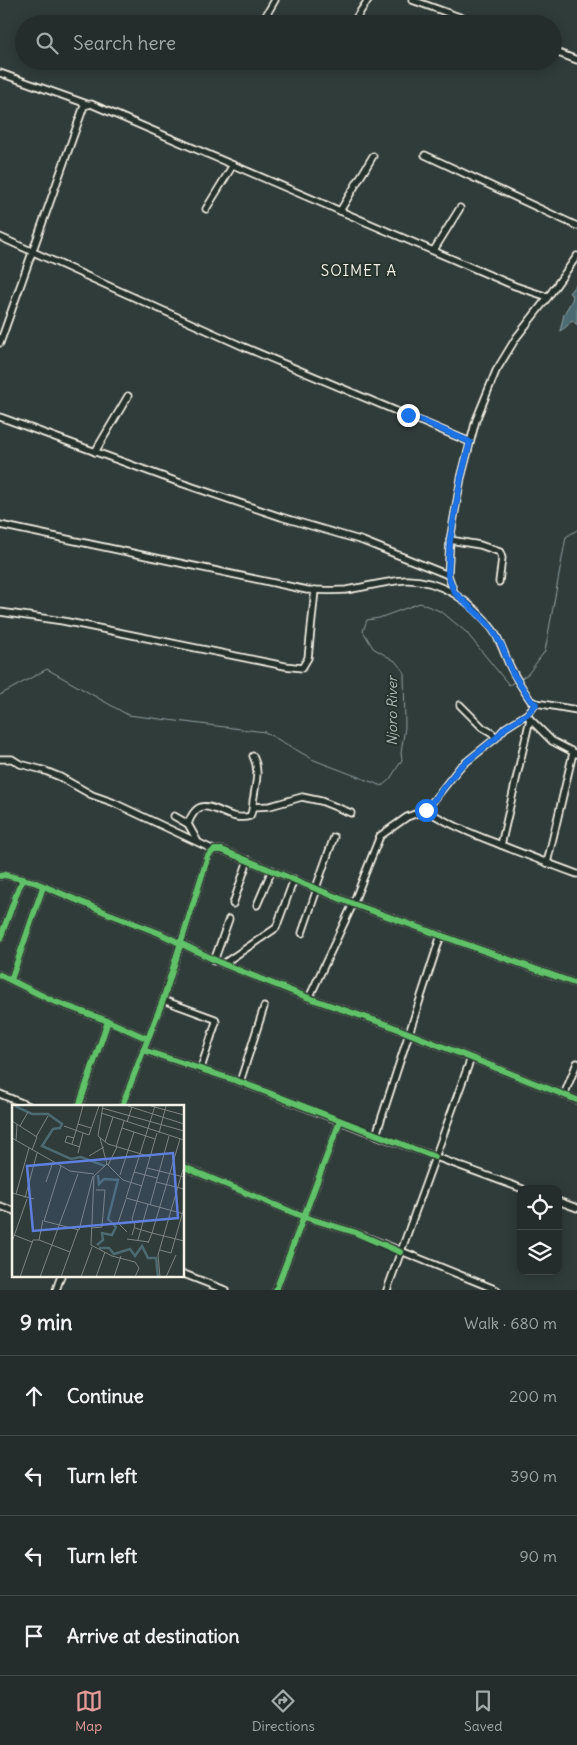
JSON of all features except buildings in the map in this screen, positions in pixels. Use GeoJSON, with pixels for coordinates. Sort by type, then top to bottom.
{"type":"FeatureCollection","features":[{"type":"Feature","properties":{"kind":"street"},"geometry":{"type":"LineString","coordinates":[[266,15],[275,0]]}},
{"type":"Feature","properties":{"kind":"street"},"geometry":{"type":"LineString","coordinates":[[358,15],[368,0]]}},
{"type":"Feature","properties":{"kind":"street"},"geometry":{"type":"LineString","coordinates":[[412,0],[453,15]]}},
{"type":"Feature","properties":{"kind":"street"},"geometry":{"type":"LineString","coordinates":[[562,54],[577,60]]}},
{"type":"Feature","properties":{"kind":"street"},"geometry":{"type":"LineString","coordinates":[[0,73],[91,104],[548,298]]}},
{"type":"Feature","properties":{"kind":"street"},"geometry":{"type":"LineString","coordinates":[[0,343],[84,106],[87,104]]}},
{"type":"Feature","properties":{"kind":"street"},"geometry":{"type":"LineString","coordinates":[[425,155],[577,226]]}},
{"type":"Feature","properties":{"kind":"street"},"geometry":{"type":"LineString","coordinates":[[340,211],[373,156]]}},
{"type":"Feature","properties":{"kind":"street"},"geometry":{"type":"LineString","coordinates":[[206,209],[233,165]]}},
{"type":"Feature","properties":{"kind":"street"},"geometry":{"type":"LineString","coordinates":[[434,250],[460,208]]}},
{"type":"Feature","properties":{"kind":"street"},"geometry":{"type":"LineString","coordinates":[[0,237],[244,347],[470,442]]}},
{"type":"Feature","properties":{"kind":"street"},"geometry":{"type":"LineString","coordinates":[[454,592],[448,575],[450,540],[461,478],[476,420],[496,371],[516,338],[548,298],[577,256]]}},
{"type":"Feature","properties":{"kind":"street"},"geometry":{"type":"LineString","coordinates":[[95,452],[128,396]]}},
{"type":"Feature","properties":{"kind":"street"},"geometry":{"type":"LineString","coordinates":[[0,417],[281,517],[363,541],[448,575]]}},
{"type":"Feature","properties":{"kind":"street"},"geometry":{"type":"LineString","coordinates":[[0,525],[307,590],[348,589],[408,580],[436,585],[454,592],[492,629],[502,646],[512,672],[528,696],[536,704],[577,710]]}},
{"type":"Feature","properties":{"kind":"street"},"geometry":{"type":"LineString","coordinates":[[450,540],[500,552],[502,558],[499,582]]}},
{"type":"Feature","properties":{"kind":"street"},"geometry":{"type":"LineString","coordinates":[[0,612],[63,621],[302,668],[308,658],[315,590]]}},
{"type":"Feature","properties":{"kind":"street"},"geometry":{"type":"LineString","coordinates":[[501,845],[528,717],[536,704]]}},
{"type":"Feature","properties":{"kind":"street"},"geometry":{"type":"LineString","coordinates":[[460,705],[496,738]]}},
{"type":"Feature","properties":{"kind":"street"},"geometry":{"type":"LineString","coordinates":[[309,998],[353,904],[380,836],[408,817],[426,810],[460,767],[496,738],[505,728],[528,717]]}},
{"type":"Feature","properties":{"kind":"street"},"geometry":{"type":"LineString","coordinates":[[528,717],[552,742],[575,753],[547,863]]}},
{"type":"Feature","properties":{"kind":"street"},"geometry":{"type":"LineString","coordinates":[[188,824],[194,812],[202,806],[208,806],[239,818],[250,816],[258,770],[253,756]]}},
{"type":"Feature","properties":{"kind":"street"},"geometry":{"type":"LineString","coordinates":[[0,759],[12,759],[20,764],[60,777],[92,795],[112,802],[214,850],[222,850],[353,904],[577,984]]}},
{"type":"Feature","properties":{"kind":"street"},"geometry":{"type":"LineString","coordinates":[[253,807],[275,805],[302,797],[321,801],[351,813]]}},
{"type":"Feature","properties":{"kind":"street"},"geometry":{"type":"LineString","coordinates":[[426,810],[442,820],[577,874]]}},
{"type":"Feature","properties":{"kind":"street"},"geometry":{"type":"LineString","coordinates":[[174,816],[188,824],[198,842]]}},
{"type":"Feature","properties":{"kind":"street"},"geometry":{"type":"LineString","coordinates":[[302,933],[334,837]]}},
{"type":"Feature","properties":{"kind":"street"},"geometry":{"type":"LineString","coordinates":[[122,1105],[163,1000],[208,856],[214,850]]}},
{"type":"Feature","properties":{"kind":"street"},"geometry":{"type":"LineString","coordinates":[[233,904],[248,860]]}},
{"type":"Feature","properties":{"kind":"street"},"geometry":{"type":"LineString","coordinates":[[257,906],[272,870]]}},
{"type":"Feature","properties":{"kind":"street"},"geometry":{"type":"LineString","coordinates":[[0,876],[24,879],[159,933],[214,961],[309,998],[368,1017],[577,1100]]}},
{"type":"Feature","properties":{"kind":"street"},"geometry":{"type":"LineString","coordinates":[[0,940],[19,887],[24,879]]}},
{"type":"Feature","properties":{"kind":"street"},"geometry":{"type":"LineString","coordinates":[[223,964],[276,928],[294,879]]}},
{"type":"Feature","properties":{"kind":"street"},"geometry":{"type":"LineString","coordinates":[[11,980],[43,887]]}},
{"type":"Feature","properties":{"kind":"street"},"geometry":{"type":"LineString","coordinates":[[214,961],[229,919]]}},
{"type":"Feature","properties":{"kind":"street"},"geometry":{"type":"LineString","coordinates":[[376,1135],[441,935]]}},
{"type":"Feature","properties":{"kind":"street"},"geometry":{"type":"LineString","coordinates":[[0,975],[53,1001],[108,1021],[148,1039]]}},
{"type":"Feature","properties":{"kind":"street"},"geometry":{"type":"LineString","coordinates":[[163,1000],[215,1019],[216,1022],[202,1068]]}},
{"type":"Feature","properties":{"kind":"street"},"geometry":{"type":"LineString","coordinates":[[240,1082],[264,1007]]}},
{"type":"Feature","properties":{"kind":"street"},"geometry":{"type":"LineString","coordinates":[[78,1105],[108,1021]]}},
{"type":"Feature","properties":{"kind":"street"},"geometry":{"type":"LineString","coordinates":[[143,1050],[202,1068],[517,1187]]}},
{"type":"Feature","properties":{"kind":"street"},"geometry":{"type":"LineString","coordinates":[[387,1290],[471,1058]]}},
{"type":"Feature","properties":{"kind":"street"},"geometry":{"type":"LineString","coordinates":[[564,1096],[577,1063]]}},
{"type":"Feature","properties":{"kind":"street"},"geometry":{"type":"LineString","coordinates":[[0,1094],[27,1105]]}},
{"type":"Feature","properties":{"kind":"street"},"geometry":{"type":"LineString","coordinates":[[276,1290],[340,1121]]}},
{"type":"Feature","properties":{"kind":"street"},"geometry":{"type":"LineString","coordinates":[[185,1167],[304,1218],[354,1232],[497,1290]]}},
{"type":"Feature","properties":{"kind":"street"},"geometry":{"type":"LineString","coordinates":[[562,1202],[577,1208]]}},
{"type":"Feature","properties":{"kind":"street"},"geometry":{"type":"LineString","coordinates":[[0,1206],[12,1210]]}},
{"type":"Feature","properties":{"kind":"street"},"geometry":{"type":"LineString","coordinates":[[185,1274],[225,1290]]}},
{"type":"Feature","properties":{"kind":"street"},"geometry":{"type":"LineString","coordinates":[[56,1290],[60,1278]]}},
{"type":"Feature","properties":{"kind":"water"},"geometry":{"type":"Polygon","coordinates":[[[577,283],[577,325],[572,320],[560,331],[564,314],[573,296],[569,293],[577,283]]]}},
{"type":"Feature","properties":{"kind":"waterway","name":"Njoro River"},"geometry":{"type":"LineString","coordinates":[[520,679],[528,674],[545,651],[566,537],[577,530]]}},
{"type":"Feature","properties":{"kind":"waterway","name":"Njoro River"},"geometry":{"type":"LineString","coordinates":[[0,695],[47,669],[128,715],[265,732],[314,760],[382,786],[390,779],[402,760],[401,753],[405,727],[404,672],[395,661],[373,648],[363,631],[367,620],[379,618],[420,603],[442,612],[466,632],[509,685],[516,681]]}},
{"type":"Feature","properties":{"kind":"cycle path"},"geometry":{"type":"LineString","coordinates":[[122,1105],[163,1000],[208,856],[214,850],[222,850],[353,904],[577,984]]}},
{"type":"Feature","properties":{"kind":"cycle path"},"geometry":{"type":"LineString","coordinates":[[0,876],[5,875],[34,882],[159,933],[223,964],[309,998],[388,1025],[577,1100]]}},
{"type":"Feature","properties":{"kind":"cycle path"},"geometry":{"type":"LineString","coordinates":[[0,939],[19,887],[24,879]]}},
{"type":"Feature","properties":{"kind":"cycle path"},"geometry":{"type":"LineString","coordinates":[[11,980],[43,887]]}},
{"type":"Feature","properties":{"kind":"cycle path"},"geometry":{"type":"LineString","coordinates":[[0,975],[53,1001],[108,1021],[148,1039]]}},
{"type":"Feature","properties":{"kind":"cycle path"},"geometry":{"type":"LineString","coordinates":[[79,1105],[108,1021]]}},
{"type":"Feature","properties":{"kind":"cycle path"},"geometry":{"type":"LineString","coordinates":[[143,1050],[240,1082],[435,1157]]}},
{"type":"Feature","properties":{"kind":"cycle path"},"geometry":{"type":"LineString","coordinates":[[276,1290],[340,1121]]}},
{"type":"Feature","properties":{"kind":"cycle path"},"geometry":{"type":"LineString","coordinates":[[185,1167],[304,1217],[354,1232],[400,1252]]}},
{"type":"Feature","properties":{"kind":"district","name":"SOIMET A"},"geometry":{"type":"Point","coordinates":[359,271]}},
{"type":"Feature","properties":{"kind":"route"},"geometry":{"type":"LineString","coordinates":[[408,415],[470,442],[461,478],[456,515],[450,540],[448,575],[454,592],[492,629],[502,646],[512,672],[531,701],[536,704],[527,714],[505,728],[496,738],[460,767],[426,810]]}}]}
